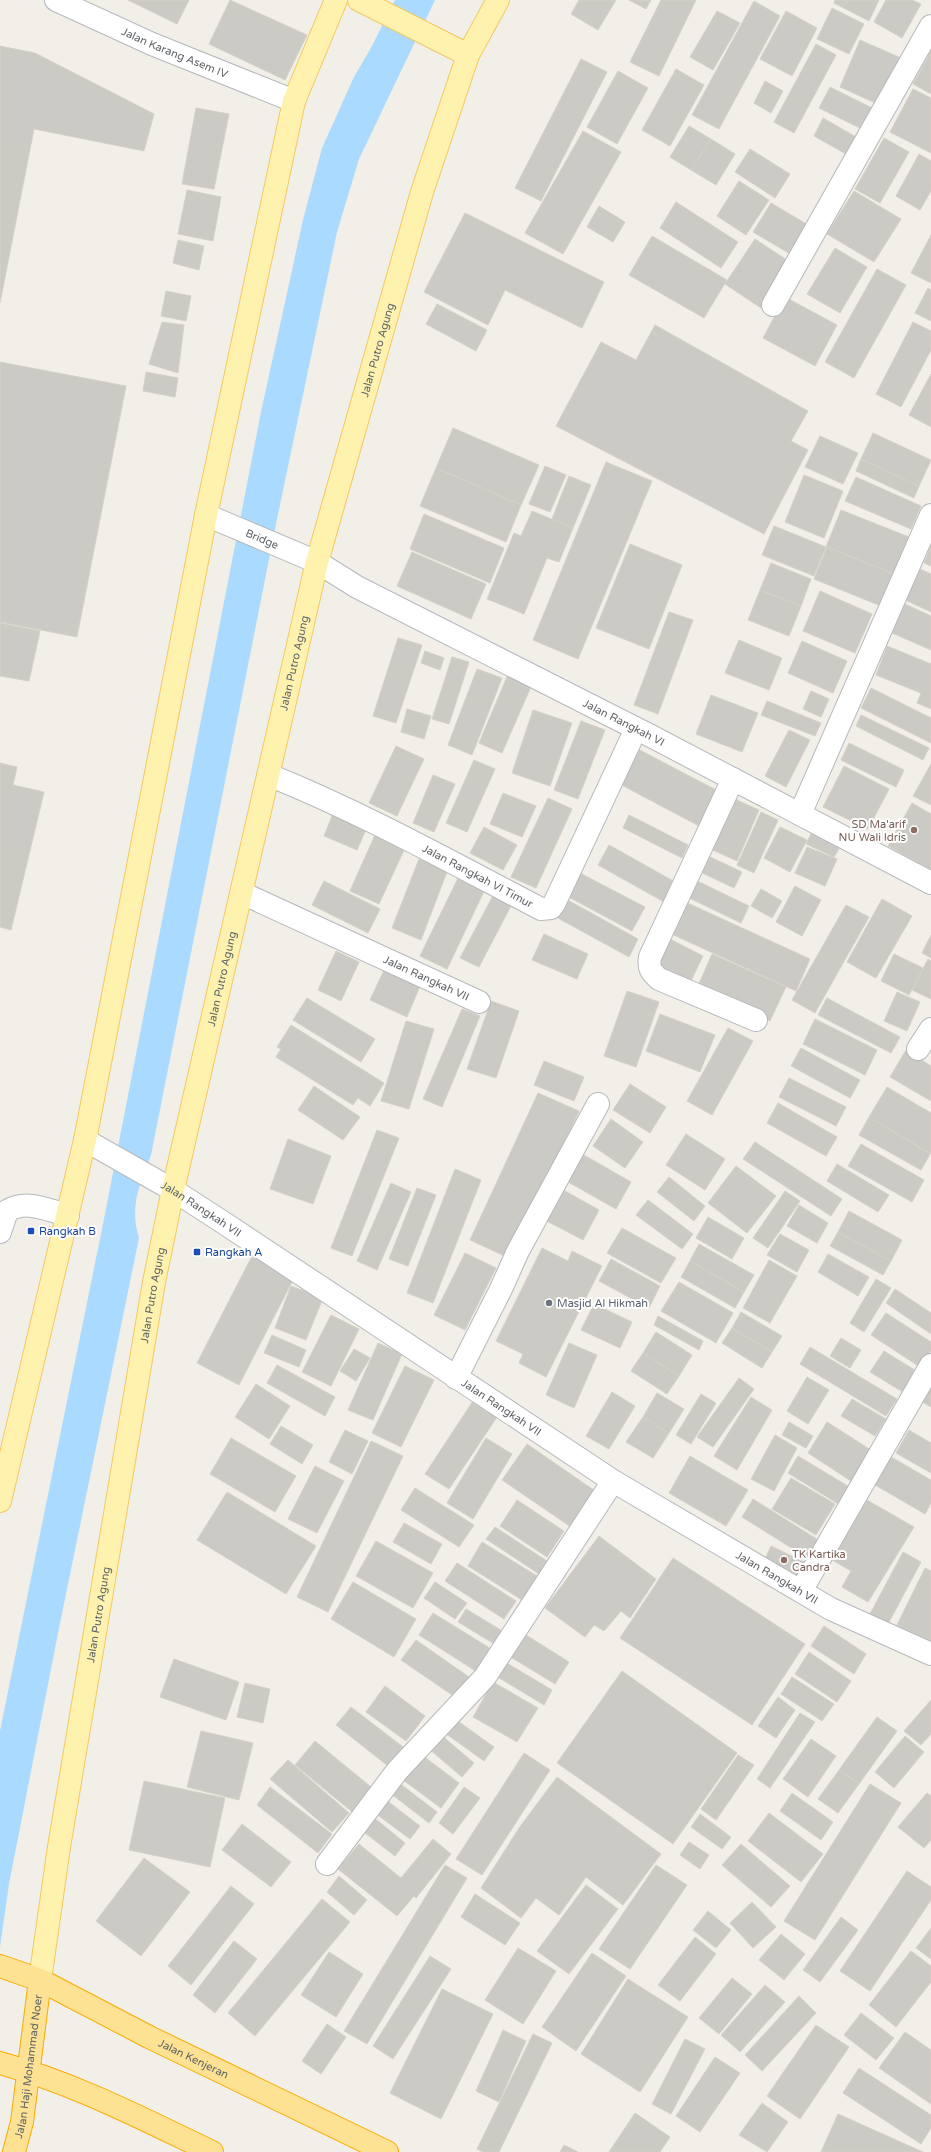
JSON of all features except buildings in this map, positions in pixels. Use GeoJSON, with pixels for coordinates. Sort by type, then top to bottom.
{"type":"FeatureCollection","features":[{"type":"Feature","properties":{"kind":"highway","name":"Jalan Kenjeran"},"geometry":{"type":"LineString","coordinates":[[10,1969],[40,1980],[149,2037],[387,2152]]}},
{"type":"Feature","properties":{"kind":"highway","name":"Jalan Haji Mohammad Noer"},"geometry":{"type":"LineString","coordinates":[[14,2152],[22,2122],[40,1980]]}},
{"type":"Feature","properties":{"kind":"highway"},"geometry":{"type":"LineString","coordinates":[[1,2063],[28,2070],[107,2102],[212,2152]]}},
{"type":"Feature","properties":{"kind":"main road"},"geometry":{"type":"LineString","coordinates":[[0,1501],[85,1140],[206,515],[294,101],[336,0]]}},
{"type":"Feature","properties":{"kind":"main road","name":"Jalan Putro Agung"},"geometry":{"type":"LineString","coordinates":[[40,1980],[59,1847],[154,1282],[166,1186],[242,894],[317,562],[422,192],[468,55],[498,0]]}},
{"type":"Feature","properties":{"kind":"main road"},"geometry":{"type":"LineString","coordinates":[[368,4],[468,55]]}},
{"type":"Feature","properties":{"kind":"street","name":"Jalan Karang Asem IV"},"geometry":{"type":"LineString","coordinates":[[56,0],[152,44],[294,101]]}},
{"type":"Feature","properties":{"kind":"street"},"geometry":{"type":"LineString","coordinates":[[773,305],[931,26]]}},
{"type":"Feature","properties":{"kind":"street","name":"Bridge"},"geometry":{"type":"LineString","coordinates":[[206,515],[317,562]]}},
{"type":"Feature","properties":{"kind":"street"},"geometry":{"type":"LineString","coordinates":[[800,814],[931,515]]}},
{"type":"Feature","properties":{"kind":"street","name":"Jalan Rangkah VI"},"geometry":{"type":"LineString","coordinates":[[317,562],[358,587],[636,728],[931,883]]}},
{"type":"Feature","properties":{"kind":"street","name":"Jalan Rangkah VI Timur"},"geometry":{"type":"LineString","coordinates":[[269,775],[310,792],[354,813],[541,909],[546,909],[554,904],[636,728]]}},
{"type":"Feature","properties":{"kind":"street"},"geometry":{"type":"LineString","coordinates":[[733,779],[650,957],[649,966],[651,972],[659,979],[756,1020]]}},
{"type":"Feature","properties":{"kind":"street","name":"Jalan Rangkah VII"},"geometry":{"type":"LineString","coordinates":[[242,894],[479,1002]]}},
{"type":"Feature","properties":{"kind":"street"},"geometry":{"type":"LineString","coordinates":[[918,1049],[931,1029]]}},
{"type":"Feature","properties":{"kind":"street"},"geometry":{"type":"LineString","coordinates":[[456,1378],[501,1289],[518,1251],[598,1104]]}},
{"type":"Feature","properties":{"kind":"street","name":"Jalan Rangkah VII"},"geometry":{"type":"LineString","coordinates":[[85,1140],[166,1186],[613,1481],[831,1609],[931,1654]]}},
{"type":"Feature","properties":{"kind":"street"},"geometry":{"type":"LineString","coordinates":[[0,1232],[7,1211],[24,1204],[68,1215]]}},
{"type":"Feature","properties":{"kind":"street"},"geometry":{"type":"LineString","coordinates":[[801,1591],[874,1461],[931,1365]]}},
{"type":"Feature","properties":{"kind":"street"},"geometry":{"type":"LineString","coordinates":[[327,1864],[397,1771],[484,1677],[613,1481]]}},
{"type":"Feature","properties":{"kind":"water"},"geometry":{"type":"Polygon","coordinates":[[[395,0],[435,0],[359,159],[337,232],[276,524],[151,1155],[137,1196],[135,1216],[139,1238],[59,1628],[9,1884],[0,1947],[0,1731],[103,1224],[261,412],[303,220],[322,148],[354,77],[372,46],[395,0]]]}},
{"type":"Feature","properties":{"kind":"place","name":"SD Ma'arif NU Wali Idris"},"geometry":{"type":"Point","coordinates":[914,830]}},
{"type":"Feature","properties":{"kind":"place","name":"Rangkah B"},"geometry":{"type":"Point","coordinates":[31,1231]}},
{"type":"Feature","properties":{"kind":"place","name":"Rangkah A"},"geometry":{"type":"Point","coordinates":[197,1252]}},
{"type":"Feature","properties":{"kind":"place","name":"Masjid Al Hikmah"},"geometry":{"type":"Point","coordinates":[549,1303]}},
{"type":"Feature","properties":{"kind":"place","name":"TK Kartika Candra"},"geometry":{"type":"Point","coordinates":[784,1560]}}]}
